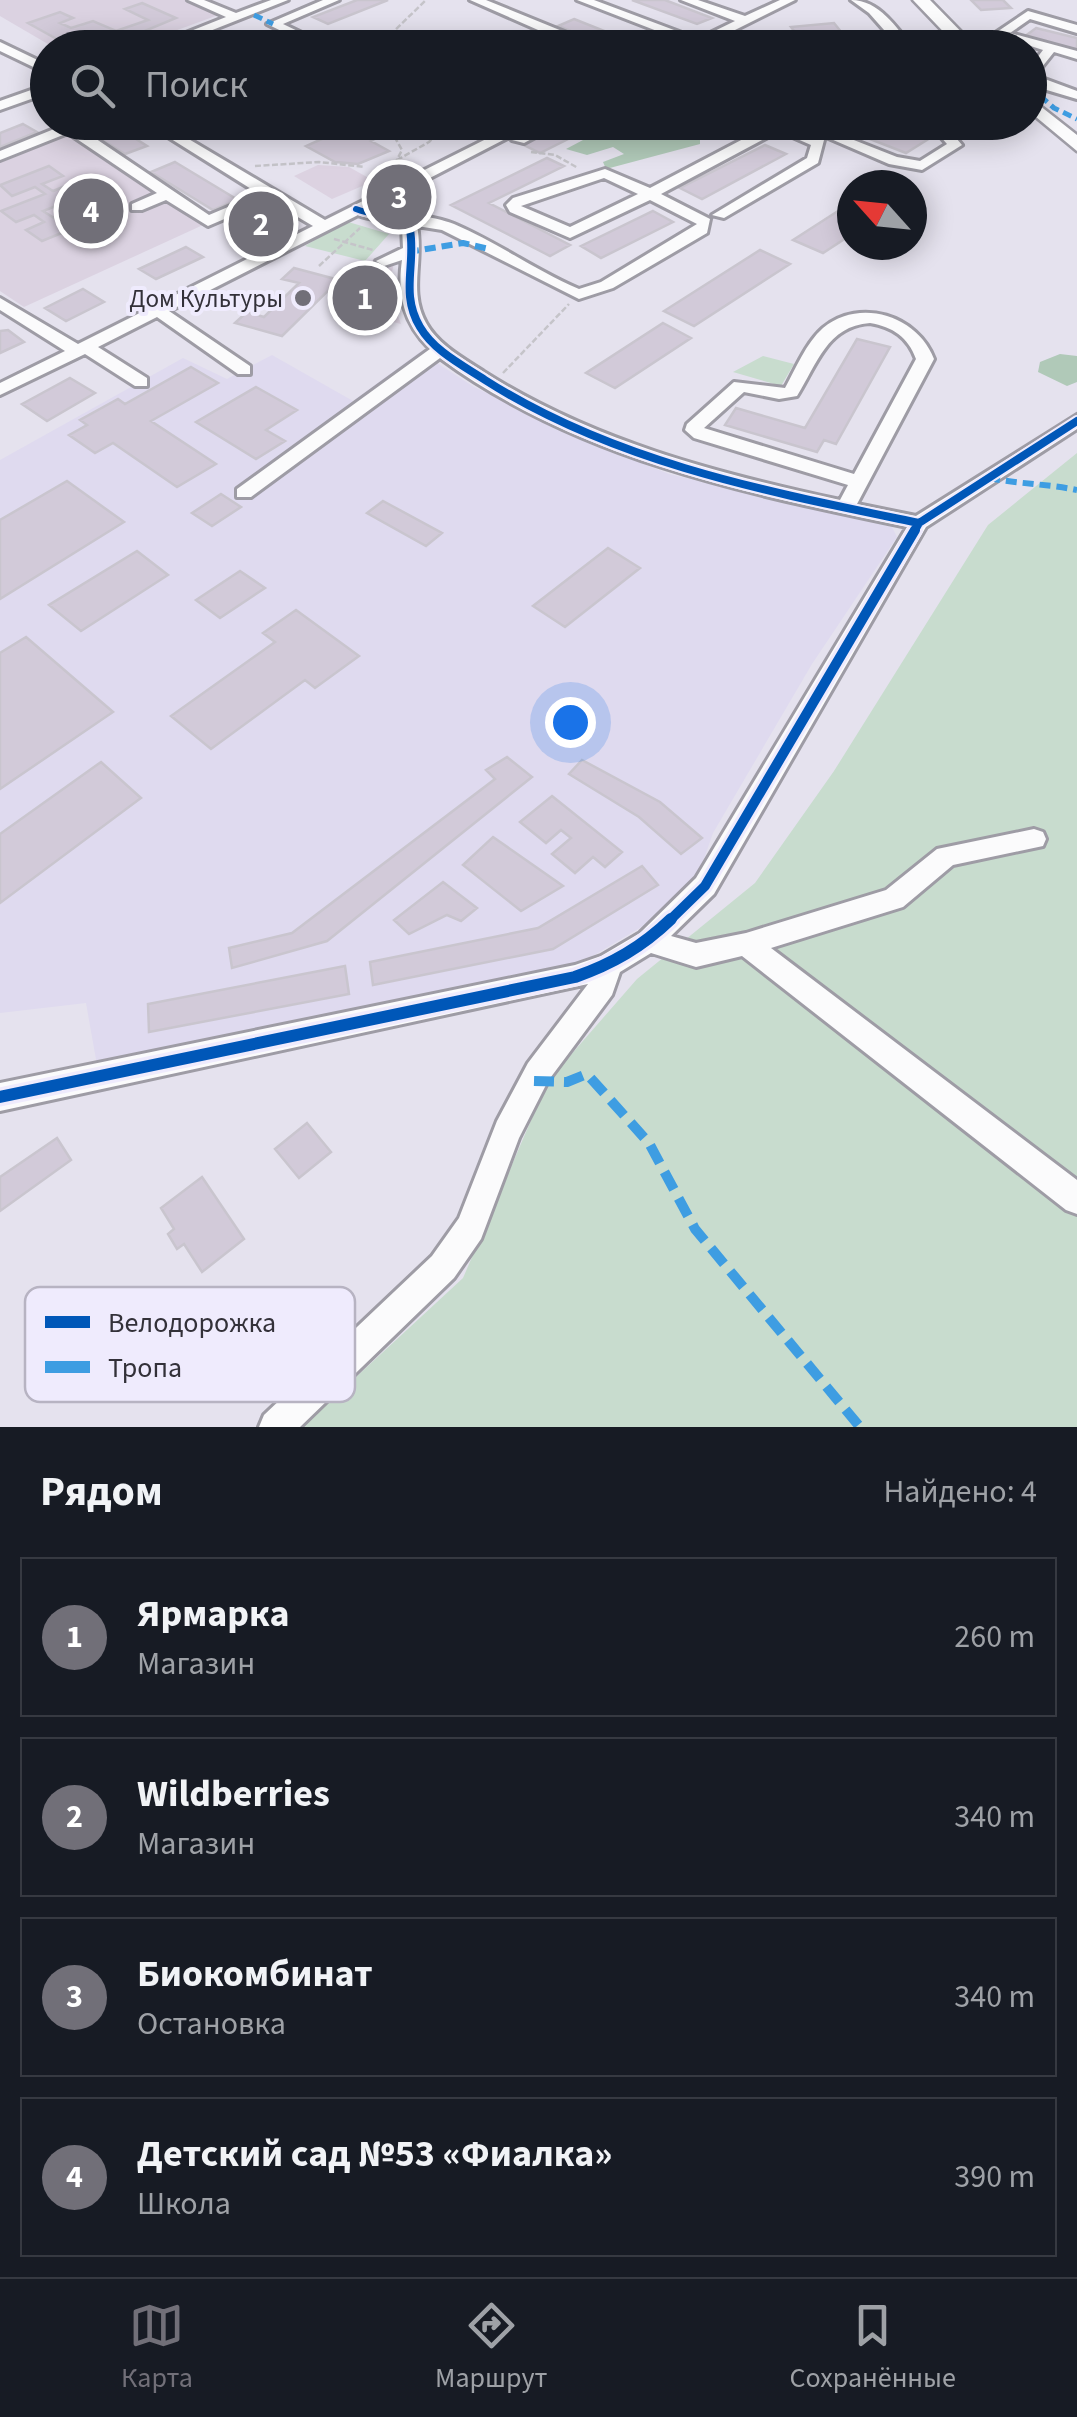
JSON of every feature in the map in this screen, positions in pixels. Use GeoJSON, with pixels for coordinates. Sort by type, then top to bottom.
{"type":"FeatureCollection","features":[{"type":"Feature","properties":{"kind":"main road"},"geometry":{"type":"LineString","coordinates":[[920,0],[951,30]]}},
{"type":"Feature","properties":{"kind":"main road"},"geometry":{"type":"LineString","coordinates":[[1047,119],[1077,146]]}},
{"type":"Feature","properties":{"kind":"street"},"geometry":{"type":"LineString","coordinates":[[194,0],[236,17]]}},
{"type":"Feature","properties":{"kind":"street"},"geometry":{"type":"LineString","coordinates":[[202,30],[282,0]]}},
{"type":"Feature","properties":{"kind":"street"},"geometry":{"type":"LineString","coordinates":[[286,30],[273,24],[333,0]]}},
{"type":"Feature","properties":{"kind":"street"},"geometry":{"type":"LineString","coordinates":[[476,0],[547,30]]}},
{"type":"Feature","properties":{"kind":"street"},"geometry":{"type":"LineString","coordinates":[[583,0],[656,30]]}},
{"type":"Feature","properties":{"kind":"street"},"geometry":{"type":"LineString","coordinates":[[686,0],[746,21]]}},
{"type":"Feature","properties":{"kind":"street"},"geometry":{"type":"LineString","coordinates":[[726,30],[789,0]]}},
{"type":"Feature","properties":{"kind":"street"},"geometry":{"type":"LineString","coordinates":[[856,0],[874,10],[891,30]]}},
{"type":"Feature","properties":{"kind":"street"},"geometry":{"type":"LineString","coordinates":[[1006,30],[1028,15],[1077,30]]}},
{"type":"Feature","properties":{"kind":"street"},"geometry":{"type":"LineString","coordinates":[[0,46],[30,61]]}},
{"type":"Feature","properties":{"kind":"street"},"geometry":{"type":"LineString","coordinates":[[1047,53],[1049,50],[1077,58]]}},
{"type":"Feature","properties":{"kind":"street"},"geometry":{"type":"LineString","coordinates":[[1047,69],[1077,58]]}},
{"type":"Feature","properties":{"kind":"street"},"geometry":{"type":"LineString","coordinates":[[1047,81],[1077,95]]}},
{"type":"Feature","properties":{"kind":"street"},"geometry":{"type":"LineString","coordinates":[[0,106],[30,101]]}},
{"type":"Feature","properties":{"kind":"street"},"geometry":{"type":"LineString","coordinates":[[0,156],[33,140]]}},
{"type":"Feature","properties":{"kind":"street"},"geometry":{"type":"LineString","coordinates":[[87,140],[208,221],[268,195]]}},
{"type":"Feature","properties":{"kind":"street"},"geometry":{"type":"LineString","coordinates":[[180,140],[322,225]]}},
{"type":"Feature","properties":{"kind":"street"},"geometry":{"type":"LineString","coordinates":[[360,216],[384,196],[503,140]]}},
{"type":"Feature","properties":{"kind":"street"},"geometry":{"type":"LineString","coordinates":[[8,394],[74,353],[322,225],[360,216],[397,216],[446,226],[579,294],[607,285],[706,225],[702,219],[650,194],[610,174],[590,177],[513,205],[570,234],[650,194],[753,140]]}},
{"type":"Feature","properties":{"kind":"street"},"geometry":{"type":"LineString","coordinates":[[719,215],[808,164],[825,140],[922,166],[955,145],[951,140]]}},
{"type":"Feature","properties":{"kind":"street"},"geometry":{"type":"LineString","coordinates":[[386,179],[403,186]]}},
{"type":"Feature","properties":{"kind":"street"},"geometry":{"type":"LineString","coordinates":[[137,207],[168,194]]}},
{"type":"Feature","properties":{"kind":"street"},"geometry":{"type":"LineString","coordinates":[[384,196],[396,204],[397,216],[411,232],[405,291],[418,324],[440,350],[490,386],[636,456],[918,524]]}},
{"type":"Feature","properties":{"kind":"street"},"geometry":{"type":"LineString","coordinates":[[384,260],[408,252]]}},
{"type":"Feature","properties":{"kind":"street"},"geometry":{"type":"LineString","coordinates":[[0,303],[74,353],[141,382]]}},
{"type":"Feature","properties":{"kind":"street"},"geometry":{"type":"LineString","coordinates":[[158,310],[244,370]]}},
{"type":"Feature","properties":{"kind":"street"},"geometry":{"type":"LineString","coordinates":[[846,507],[860,482],[925,359],[914,334],[891,322],[839,325],[828,333],[791,392],[778,394],[740,386],[694,430],[860,482]]}},
{"type":"Feature","properties":{"kind":"street"},"geometry":{"type":"LineString","coordinates":[[244,493],[440,350]]}},
{"type":"Feature","properties":{"kind":"street"},"geometry":{"type":"LineString","coordinates":[[0,1098],[556,981],[608,966],[649,941],[704,886],[918,524],[1077,421]]}},
{"type":"Feature","properties":{"kind":"street"},"geometry":{"type":"LineString","coordinates":[[649,941],[696,955],[746,944],[894,899],[946,856],[1034,839]]}},
{"type":"Feature","properties":{"kind":"street"},"geometry":{"type":"LineString","coordinates":[[746,944],[1077,1199]]}},
{"type":"Feature","properties":{"kind":"street"},"geometry":{"type":"LineString","coordinates":[[355,1352],[443,1268],[470,1228],[507,1131],[534,1081],[603,986],[608,966]]}},
{"type":"Feature","properties":{"kind":"street"},"geometry":{"type":"LineString","coordinates":[[276,1427],[302,1402]]}},
{"type":"Feature","properties":{"kind":"path"},"geometry":{"type":"LineString","coordinates":[[402,30],[426,0]]}},
{"type":"Feature","properties":{"kind":"path"},"geometry":{"type":"LineString","coordinates":[[386,179],[402,150],[396,140]]}},
{"type":"Feature","properties":{"kind":"path"},"geometry":{"type":"LineString","coordinates":[[397,160],[431,140]]}},
{"type":"Feature","properties":{"kind":"path"},"geometry":{"type":"LineString","coordinates":[[514,140],[535,154],[554,155],[590,177]]}},
{"type":"Feature","properties":{"kind":"path"},"geometry":{"type":"LineString","coordinates":[[226,168],[319,162],[364,167]]}},
{"type":"Feature","properties":{"kind":"path"},"geometry":{"type":"LineString","coordinates":[[318,266],[360,216]]}},
{"type":"Feature","properties":{"kind":"path"},"geometry":{"type":"LineString","coordinates":[[490,386],[579,294]]}},
{"type":"Feature","properties":{"kind":"shaded area"},"geometry":{"type":"Polygon","coordinates":[[[0,0],[186,0],[221,14],[177,30],[30,30],[30,34],[0,16],[0,0]]]}},
{"type":"Feature","properties":{"kind":"shaded area"},"geometry":{"type":"Polygon","coordinates":[[[55,140],[78,140],[203,225],[24,307],[0,291],[0,163],[55,140]]]}},
{"type":"Feature","properties":{"kind":"shaded area"},"geometry":{"type":"Polygon","coordinates":[[[318,165],[349,167],[374,181],[332,199],[294,176],[318,165]]]}},
{"type":"Feature","properties":{"kind":"shaded area"},"geometry":{"type":"Polygon","coordinates":[[[374,258],[394,263],[388,289],[401,324],[331,306],[374,258]]]}},
{"type":"Feature","properties":{"kind":"shaded area"},"geometry":{"type":"Polygon","coordinates":[[[420,352],[474,387],[669,474],[892,527],[897,537],[812,664],[713,833],[698,876],[643,926],[576,966],[97,1065],[86,1003],[0,1013],[0,460],[183,358],[227,379],[272,355],[353,401],[420,352]]]}},
{"type":"Feature","properties":{"kind":"green space"},"geometry":{"type":"Polygon","coordinates":[[[583,140],[700,140],[700,144],[606,169],[603,162],[624,154],[613,147],[587,155],[566,149],[583,140]]]}},
{"type":"Feature","properties":{"kind":"green space"},"geometry":{"type":"Polygon","coordinates":[[[345,221],[389,234],[365,261],[305,246],[345,221]]]}},
{"type":"Feature","properties":{"kind":"green space"},"geometry":{"type":"Polygon","coordinates":[[[1060,354],[1077,356],[1077,382],[1067,386],[1038,372],[1040,362],[1060,354]]]}},
{"type":"Feature","properties":{"kind":"green space"},"geometry":{"type":"Polygon","coordinates":[[[763,356],[794,364],[781,386],[733,372],[763,356]]]}},
{"type":"Feature","properties":{"kind":"green space"},"geometry":{"type":"Polygon","coordinates":[[[1077,453],[1077,1427],[302,1427],[329,1402],[355,1402],[355,1378],[463,1278],[548,1081],[637,979],[755,883],[834,771],[988,525],[1077,453]]]}},
{"type":"Feature","properties":{"kind":"building"},"geometry":{"type":"Polygon","coordinates":[[[357,0],[388,0],[328,24],[313,17],[357,0]]]}},
{"type":"Feature","properties":{"kind":"building"},"geometry":{"type":"Polygon","coordinates":[[[632,0],[665,0],[712,18],[697,24],[632,0]]]}},
{"type":"Feature","properties":{"kind":"building"},"geometry":{"type":"Polygon","coordinates":[[[971,0],[1003,0],[1011,8],[981,10],[971,0]]]}},
{"type":"Feature","properties":{"kind":"building"},"geometry":{"type":"Polygon","coordinates":[[[142,3],[176,18],[147,30],[119,30],[148,20],[125,9],[142,3]]]}},
{"type":"Feature","properties":{"kind":"building"},"geometry":{"type":"Polygon","coordinates":[[[60,12],[73,18],[60,23],[71,28],[93,21],[114,30],[41,30],[28,23],[60,12]]]}},
{"type":"Feature","properties":{"kind":"building"},"geometry":{"type":"Polygon","coordinates":[[[574,19],[602,30],[568,30],[558,26],[574,19]]]}},
{"type":"Feature","properties":{"kind":"building"},"geometry":{"type":"Polygon","coordinates":[[[834,23],[840,30],[793,30],[791,27],[834,23]]]}},
{"type":"Feature","properties":{"kind":"building"},"geometry":{"type":"Polygon","coordinates":[[[1047,31],[1077,38],[1077,50],[1047,43],[1047,31]]]}},
{"type":"Feature","properties":{"kind":"building"},"geometry":{"type":"Polygon","coordinates":[[[23,124],[30,128],[30,135],[0,147],[0,133],[23,124]]]}},
{"type":"Feature","properties":{"kind":"building"},"geometry":{"type":"Polygon","coordinates":[[[102,140],[138,140],[147,146],[125,154],[102,140]]]}},
{"type":"Feature","properties":{"kind":"building"},"geometry":{"type":"Polygon","coordinates":[[[319,140],[373,140],[389,151],[358,164],[335,162],[306,146],[319,140]]]}},
{"type":"Feature","properties":{"kind":"building"},"geometry":{"type":"Polygon","coordinates":[[[530,140],[566,140],[540,153],[522,144],[530,140]]]}},
{"type":"Feature","properties":{"kind":"building"},"geometry":{"type":"Polygon","coordinates":[[[872,140],[927,140],[906,153],[872,140]]]}},
{"type":"Feature","properties":{"kind":"building"},"geometry":{"type":"Polygon","coordinates":[[[765,145],[786,154],[702,199],[680,188],[765,145]]]}},
{"type":"Feature","properties":{"kind":"building"},"geometry":{"type":"Polygon","coordinates":[[[547,158],[564,166],[489,203],[570,245],[550,256],[451,205],[547,158]]]}},
{"type":"Feature","properties":{"kind":"building"},"geometry":{"type":"Polygon","coordinates":[[[175,162],[238,200],[213,210],[151,172],[175,162]]]}},
{"type":"Feature","properties":{"kind":"building"},"geometry":{"type":"Polygon","coordinates":[[[49,166],[63,176],[42,184],[53,191],[73,183],[89,193],[43,211],[54,218],[80,208],[96,219],[42,241],[26,230],[44,222],[34,215],[16,222],[1,211],[45,194],[35,187],[12,196],[0,185],[49,166]]]}},
{"type":"Feature","properties":{"kind":"building"},"geometry":{"type":"Polygon","coordinates":[[[653,211],[673,222],[601,258],[581,246],[653,211]]]}},
{"type":"Feature","properties":{"kind":"building"},"geometry":{"type":"Polygon","coordinates":[[[837,212],[837,244],[823,253],[793,240],[837,212]]]}},
{"type":"Feature","properties":{"kind":"building"},"geometry":{"type":"Polygon","coordinates":[[[260,215],[274,223],[242,239],[227,230],[260,215]]]}},
{"type":"Feature","properties":{"kind":"building"},"geometry":{"type":"Polygon","coordinates":[[[186,247],[203,257],[156,279],[139,269],[186,247]]]}},
{"type":"Feature","properties":{"kind":"building"},"geometry":{"type":"Polygon","coordinates":[[[760,250],[790,264],[694,326],[664,311],[760,250]]]}},
{"type":"Feature","properties":{"kind":"building","name":"Дом Культуры"},"geometry":{"type":"Polygon","coordinates":[[[294,268],[339,280],[282,336],[235,323],[247,312],[264,317],[299,283],[282,279],[294,268]]]}},
{"type":"Feature","properties":{"kind":"building"},"geometry":{"type":"Polygon","coordinates":[[[83,289],[104,302],[66,321],[45,308],[83,289]]]}},
{"type":"Feature","properties":{"kind":"building"},"geometry":{"type":"Polygon","coordinates":[[[663,323],[691,338],[615,388],[586,373],[663,323]]]}},
{"type":"Feature","properties":{"kind":"building"},"geometry":{"type":"Polygon","coordinates":[[[8,330],[24,342],[0,353],[0,331],[8,330]]]}},
{"type":"Feature","properties":{"kind":"building"},"geometry":{"type":"Polygon","coordinates":[[[857,339],[890,347],[836,444],[824,440],[817,452],[725,425],[736,408],[805,428],[857,339]]]}},
{"type":"Feature","properties":{"kind":"building"},"geometry":{"type":"Polygon","coordinates":[[[191,367],[218,383],[151,421],[216,464],[177,487],[113,443],[95,453],[69,435],[87,425],[80,420],[118,399],[125,404],[191,367]]]}},
{"type":"Feature","properties":{"kind":"building"},"geometry":{"type":"Polygon","coordinates":[[[70,378],[95,393],[47,421],[22,404],[70,378]]]}},
{"type":"Feature","properties":{"kind":"building"},"geometry":{"type":"Polygon","coordinates":[[[256,387],[297,410],[266,430],[285,441],[256,459],[196,422],[256,387]]]}},
{"type":"Feature","properties":{"kind":"building"},"geometry":{"type":"Polygon","coordinates":[[[67,481],[124,522],[0,599],[0,520],[67,481]]]}},
{"type":"Feature","properties":{"kind":"building"},"geometry":{"type":"Polygon","coordinates":[[[221,494],[241,507],[212,526],[192,513],[221,494]]]}},
{"type":"Feature","properties":{"kind":"building"},"geometry":{"type":"Polygon","coordinates":[[[383,501],[442,533],[426,546],[367,513],[383,501]]]}},
{"type":"Feature","properties":{"kind":"building"},"geometry":{"type":"Polygon","coordinates":[[[608,548],[640,568],[565,627],[533,606],[608,548]]]}},
{"type":"Feature","properties":{"kind":"building"},"geometry":{"type":"Polygon","coordinates":[[[137,551],[168,575],[81,631],[49,605],[137,551]]]}},
{"type":"Feature","properties":{"kind":"building"},"geometry":{"type":"Polygon","coordinates":[[[240,571],[265,588],[220,618],[196,600],[240,571]]]}},
{"type":"Feature","properties":{"kind":"building"},"geometry":{"type":"Polygon","coordinates":[[[296,610],[359,656],[315,688],[305,680],[211,749],[171,716],[275,642],[263,633],[296,610]]]}},
{"type":"Feature","properties":{"kind":"building"},"geometry":{"type":"Polygon","coordinates":[[[26,637],[113,712],[0,789],[0,653],[26,637]]]}},
{"type":"Feature","properties":{"kind":"building"},"geometry":{"type":"Polygon","coordinates":[[[507,757],[532,777],[327,941],[232,968],[229,948],[292,933],[495,779],[486,770],[507,757]]]}},
{"type":"Feature","properties":{"kind":"building"},"geometry":{"type":"Polygon","coordinates":[[[582,760],[660,802],[702,838],[681,854],[639,817],[569,774],[582,760]]]}},
{"type":"Feature","properties":{"kind":"building"},"geometry":{"type":"Polygon","coordinates":[[[101,762],[141,798],[0,903],[0,834],[101,762]]]}},
{"type":"Feature","properties":{"kind":"building"},"geometry":{"type":"Polygon","coordinates":[[[552,796],[622,852],[605,867],[593,857],[575,873],[552,854],[571,838],[561,830],[546,843],[520,822],[552,796]]]}},
{"type":"Feature","properties":{"kind":"building"},"geometry":{"type":"Polygon","coordinates":[[[493,837],[563,886],[521,911],[463,865],[493,837]]]}},
{"type":"Feature","properties":{"kind":"building"},"geometry":{"type":"Polygon","coordinates":[[[642,866],[658,885],[553,949],[373,985],[370,962],[538,928],[642,866]]]}},
{"type":"Feature","properties":{"kind":"building"},"geometry":{"type":"Polygon","coordinates":[[[443,882],[477,908],[461,921],[447,915],[409,934],[394,920],[443,882]]]}},
{"type":"Feature","properties":{"kind":"building"},"geometry":{"type":"Polygon","coordinates":[[[345,966],[349,994],[149,1032],[148,1004],[345,966]]]}},
{"type":"Feature","properties":{"kind":"building"},"geometry":{"type":"Polygon","coordinates":[[[307,1123],[331,1152],[299,1178],[275,1149],[307,1123]]]}},
{"type":"Feature","properties":{"kind":"building"},"geometry":{"type":"Polygon","coordinates":[[[57,1138],[71,1160],[0,1211],[0,1177],[57,1138]]]}},
{"type":"Feature","properties":{"kind":"building"},"geometry":{"type":"Polygon","coordinates":[[[202,1177],[244,1239],[202,1272],[184,1244],[177,1249],[168,1234],[174,1229],[161,1208],[202,1177]]]}},
{"type":"Feature","properties":{"kind":"marked path"},"geometry":{"type":"LineString","coordinates":[[254,15],[273,24]]}},
{"type":"Feature","properties":{"kind":"marked path"},"geometry":{"type":"LineString","coordinates":[[1047,102],[1077,119]]}},
{"type":"Feature","properties":{"kind":"marked path"},"geometry":{"type":"LineString","coordinates":[[408,252],[463,243],[489,249]]}},
{"type":"Feature","properties":{"kind":"marked path"},"geometry":{"type":"LineString","coordinates":[[989,478],[1039,488],[1053,485],[1077,490]]}},
{"type":"Feature","properties":{"kind":"marked path"},"geometry":{"type":"LineString","coordinates":[[534,1081],[567,1082],[587,1074],[649,1143],[695,1229],[860,1427]]}},
{"type":"Feature","properties":{"kind":"cycle path"},"geometry":{"type":"LineString","coordinates":[[356,209],[371,215],[391,213],[409,225],[408,293],[421,329],[445,353],[516,400],[570,427],[684,468],[919,523]]}},
{"type":"Feature","properties":{"kind":"cycle path"},"geometry":{"type":"LineString","coordinates":[[0,1097],[575,977],[609,965],[649,941],[705,886],[919,523],[1077,421]]}},
{"type":"Feature","properties":{"kind":"place","name":"Биокомбинат"},"geometry":{"type":"Point","coordinates":[399,197]}},
{"type":"Feature","properties":{"kind":"place","name":"Детский сад №53 «Фиалка»"},"geometry":{"type":"Point","coordinates":[91,211]}},
{"type":"Feature","properties":{"kind":"place","name":"Wildberries"},"geometry":{"type":"Point","coordinates":[261,224]}},
{"type":"Feature","properties":{"kind":"place","name":"Дом Культуры"},"geometry":{"type":"Point","coordinates":[303,298]}},
{"type":"Feature","properties":{"kind":"place","name":"Ярмарка"},"geometry":{"type":"Point","coordinates":[365,298]}}]}
